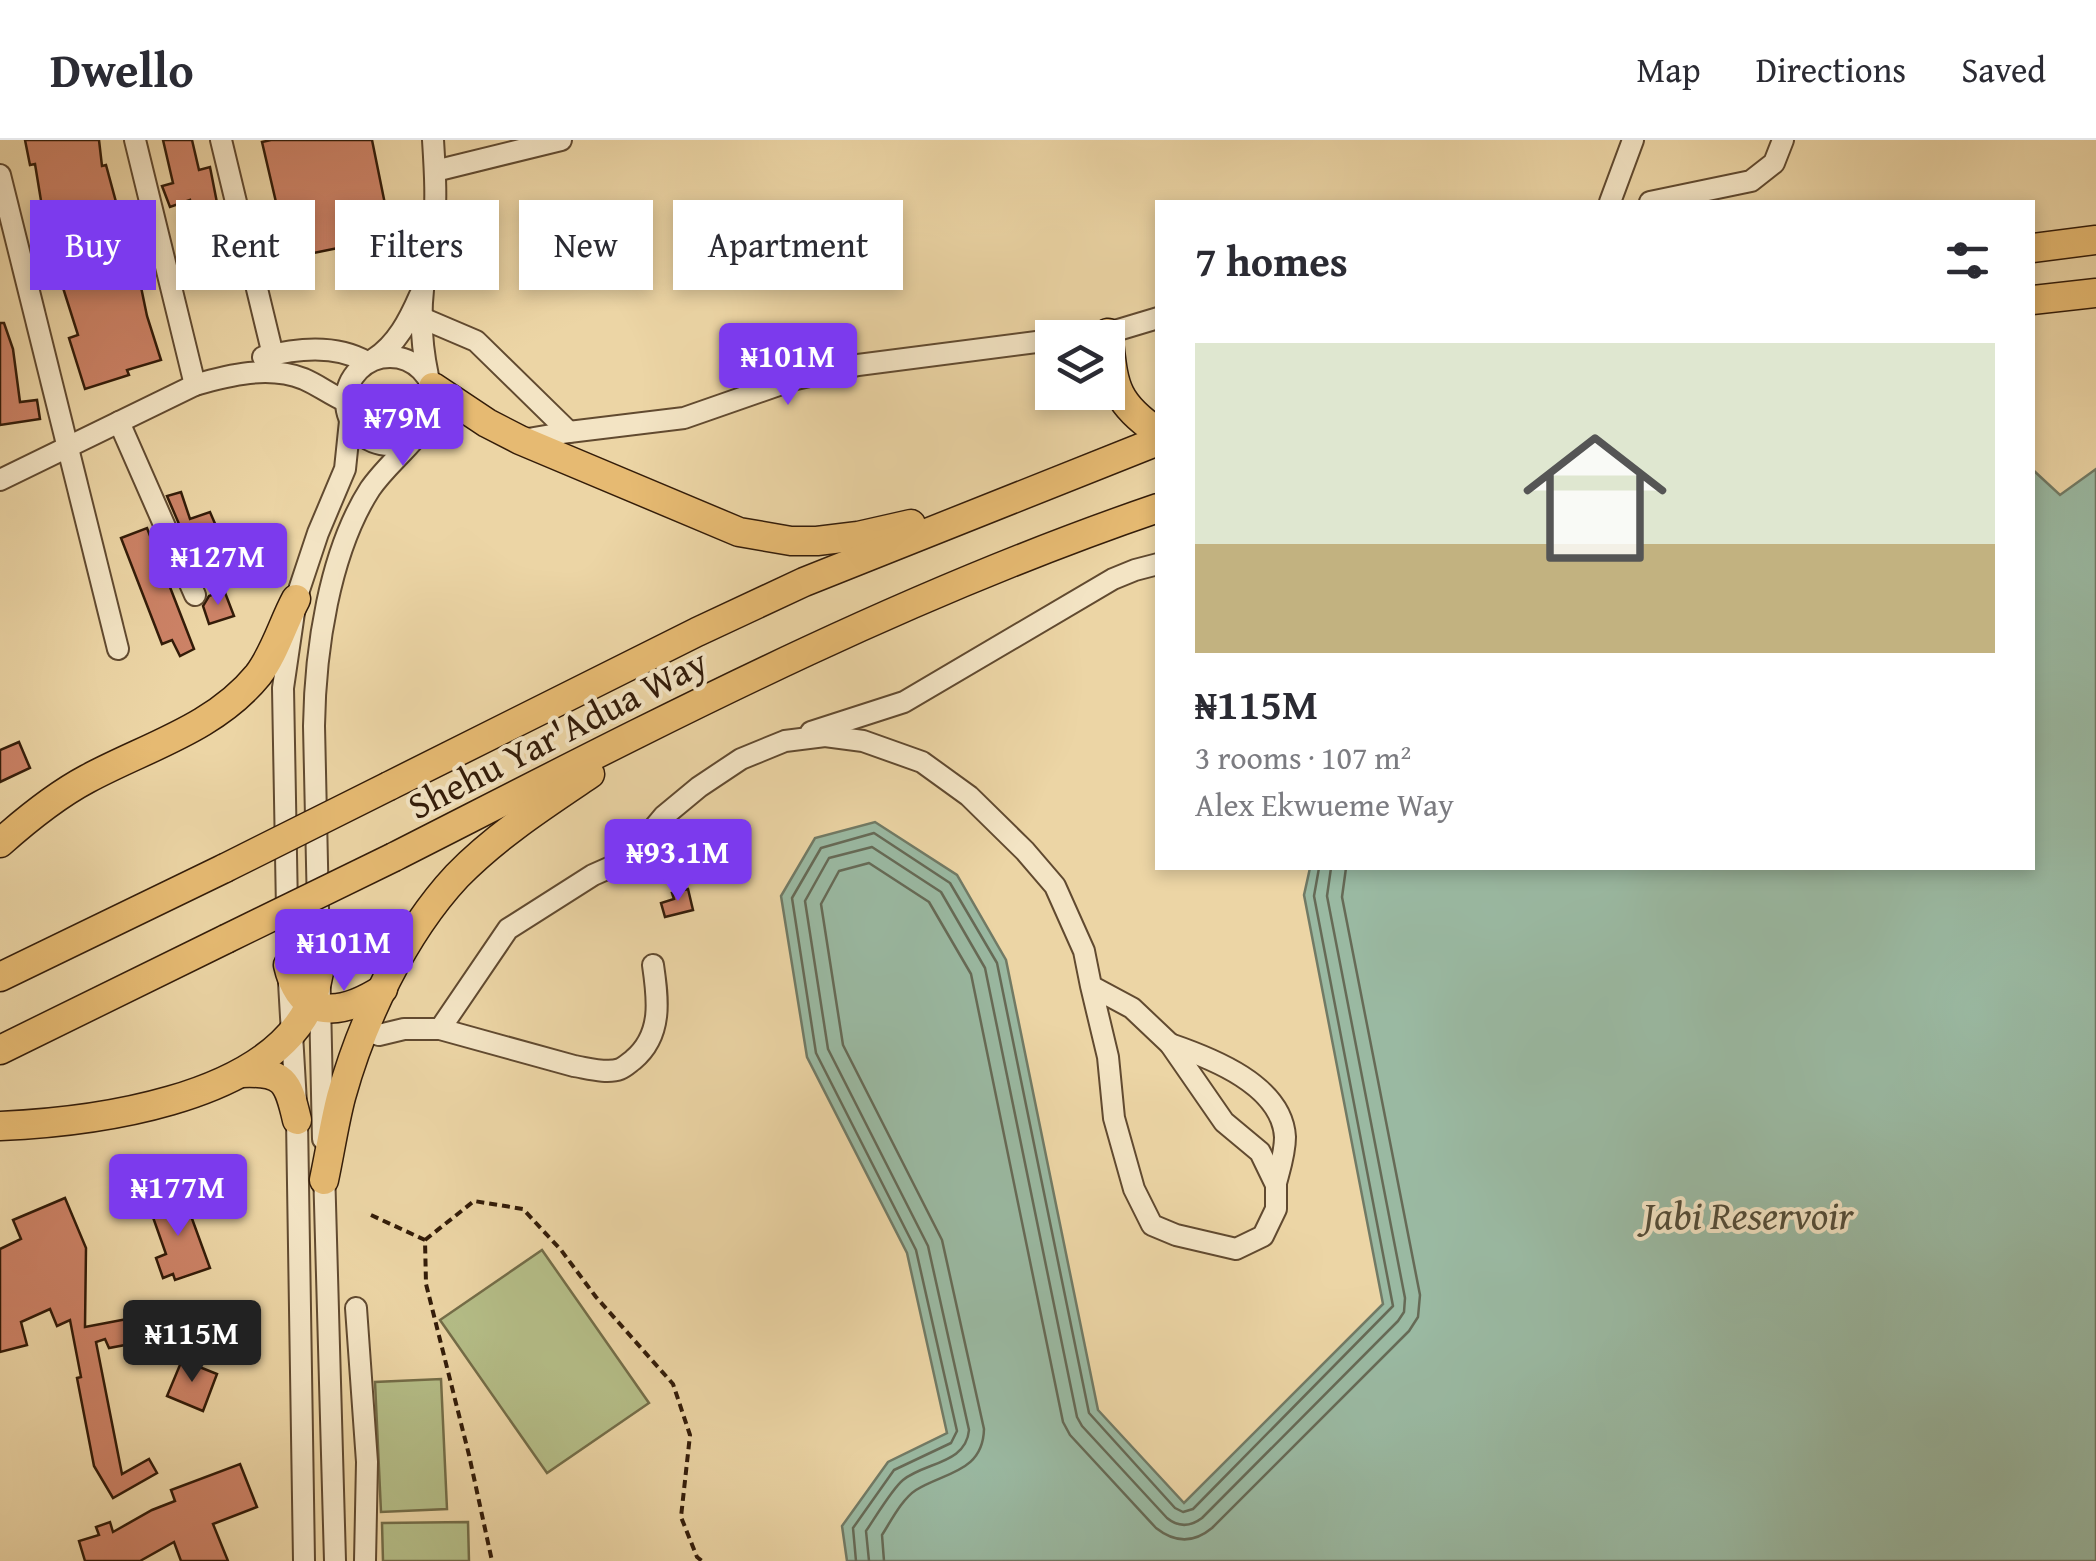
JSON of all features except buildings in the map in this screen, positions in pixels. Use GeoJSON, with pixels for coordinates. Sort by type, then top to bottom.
{"type":"FeatureCollection","features":[{"type":"Feature","properties":{"kind":"highway"},"geometry":{"type":"LineString","coordinates":[[2035,248],[2096,240]]}},
{"type":"Feature","properties":{"kind":"highway"},"geometry":{"type":"LineString","coordinates":[[2035,300],[2096,293]]}},
{"type":"Feature","properties":{"kind":"highway"},"geometry":{"type":"LineString","coordinates":[[430,382],[486,422],[520,440],[740,532],[791,541],[858,536],[1024,493]]}},
{"type":"Feature","properties":{"kind":"highway"},"geometry":{"type":"LineString","coordinates":[[1125,401],[1141,421],[1155,430]]}},
{"type":"Feature","properties":{"kind":"highway","name":"Shehu Yar'Adua Way"},"geometry":{"type":"LineString","coordinates":[[0,976],[714,623],[804,582],[1155,442]]}},
{"type":"Feature","properties":{"kind":"highway","name":"Shehu Yar'Adua Way"},"geometry":{"type":"LineString","coordinates":[[0,1050],[677,713],[912,602],[1155,509]]}},
{"type":"Feature","properties":{"kind":"highway"},"geometry":{"type":"LineString","coordinates":[[0,843],[87,779],[196,726],[225,707],[260,672],[296,599]]}},
{"type":"Feature","properties":{"kind":"highway"},"geometry":{"type":"LineString","coordinates":[[324,1180],[340,1100],[364,1030],[383,989],[433,904],[458,875],[528,816],[677,713]]}},
{"type":"Feature","properties":{"kind":"highway"},"geometry":{"type":"LineString","coordinates":[[288,964],[296,988],[315,1005],[337,1008],[383,989]]}},
{"type":"Feature","properties":{"kind":"highway"},"geometry":{"type":"LineString","coordinates":[[0,1126],[126,1112],[241,1073],[293,1032],[315,1005],[319,972]]}},
{"type":"Feature","properties":{"kind":"highway"},"geometry":{"type":"LineString","coordinates":[[241,1073],[270,1073],[278,1077],[291,1094],[297,1120]]}},
{"type":"Feature","properties":{"kind":"street"},"geometry":{"type":"LineString","coordinates":[[135,140],[194,386]]}},
{"type":"Feature","properties":{"kind":"street"},"geometry":{"type":"LineString","coordinates":[[221,140],[272,355]]}},
{"type":"Feature","properties":{"kind":"street"},"geometry":{"type":"LineString","coordinates":[[434,140],[434,200]]}},
{"type":"Feature","properties":{"kind":"street"},"geometry":{"type":"LineString","coordinates":[[435,171],[561,140]]}},
{"type":"Feature","properties":{"kind":"street"},"geometry":{"type":"LineString","coordinates":[[1611,200],[1633,140]]}},
{"type":"Feature","properties":{"kind":"street"},"geometry":{"type":"LineString","coordinates":[[1660,200],[1751,181],[1774,163],[1784,140]]}},
{"type":"Feature","properties":{"kind":"street"},"geometry":{"type":"LineString","coordinates":[[0,175],[118,649]]}},
{"type":"Feature","properties":{"kind":"street"},"geometry":{"type":"LineString","coordinates":[[304,1561],[297,1120],[288,964],[282,688],[296,599],[344,469],[348,386],[356,372],[386,351],[399,335],[422,290]]}},
{"type":"Feature","properties":{"kind":"street"},"geometry":{"type":"LineString","coordinates":[[319,972],[314,687],[322,632],[331,589],[353,524],[370,490],[427,426],[434,412],[424,356],[423,290]]}},
{"type":"Feature","properties":{"kind":"street"},"geometry":{"type":"LineString","coordinates":[[422,318],[476,340],[568,432]]}},
{"type":"Feature","properties":{"kind":"street"},"geometry":{"type":"LineString","coordinates":[[1125,327],[1155,319]]}},
{"type":"Feature","properties":{"kind":"street"},"geometry":{"type":"LineString","coordinates":[[520,440],[684,418],[796,380],[858,365],[1035,342]]}},
{"type":"Feature","properties":{"kind":"street"},"geometry":{"type":"LineString","coordinates":[[221,378],[252,360],[272,355],[338,350],[370,362],[400,357],[414,363],[430,382]]}},
{"type":"Feature","properties":{"kind":"street"},"geometry":{"type":"LineString","coordinates":[[0,480],[194,386],[247,373],[289,374],[308,380],[348,411],[359,433],[372,442],[402,444],[416,437]]}},
{"type":"Feature","properties":{"kind":"street"},"geometry":{"type":"LineString","coordinates":[[119,422],[195,596]]}},
{"type":"Feature","properties":{"kind":"street"},"geometry":{"type":"LineString","coordinates":[[440,1029],[508,928],[593,875],[627,860],[664,816],[741,759],[785,740],[904,702],[1112,579],[1155,565]]}},
{"type":"Feature","properties":{"kind":"street"},"geometry":{"type":"LineString","coordinates":[[785,740],[825,736],[864,742],[922,762],[969,796],[1024,851],[1055,886],[1084,951],[1108,1056],[1114,1118],[1134,1189],[1152,1225],[1176,1235],[1236,1249],[1263,1236],[1276,1209],[1276,1183],[1285,1133],[1272,1102],[1228,1067],[1170,1044]]}},
{"type":"Feature","properties":{"kind":"street"},"geometry":{"type":"LineString","coordinates":[[364,1030],[379,1035],[404,1029],[440,1029],[574,1066],[620,1069],[648,1044],[658,1018],[653,965]]}},
{"type":"Feature","properties":{"kind":"street"},"geometry":{"type":"LineString","coordinates":[[1091,986],[1132,1008],[1170,1044],[1224,1122],[1260,1152],[1276,1183]]}},
{"type":"Feature","properties":{"kind":"street"},"geometry":{"type":"LineString","coordinates":[[315,1005],[335,1561]]}},
{"type":"Feature","properties":{"kind":"street"},"geometry":{"type":"LineString","coordinates":[[356,1308],[367,1462],[365,1561]]}},
{"type":"Feature","properties":{"kind":"path"},"geometry":{"type":"LineString","coordinates":[[424,1240],[474,1200],[523,1209],[561,1250],[596,1297],[673,1384],[690,1436],[681,1518],[702,1561]]}},
{"type":"Feature","properties":{"kind":"path"},"geometry":{"type":"LineString","coordinates":[[371,1214],[424,1240]]}},
{"type":"Feature","properties":{"kind":"path"},"geometry":{"type":"LineString","coordinates":[[424,1240],[426,1284],[470,1455],[492,1561]]}},
{"type":"Feature","properties":{"kind":"green space"},"geometry":{"type":"Polygon","coordinates":[[[542,1250],[649,1403],[547,1473],[440,1320],[542,1250]]]}},
{"type":"Feature","properties":{"kind":"green space"},"geometry":{"type":"Polygon","coordinates":[[[441,1379],[447,1509],[381,1512],[375,1382],[441,1379]]]}},
{"type":"Feature","properties":{"kind":"green space"},"geometry":{"type":"Polygon","coordinates":[[[468,1522],[469,1561],[383,1561],[382,1523],[468,1522]]]}},
{"type":"Feature","properties":{"kind":"water","name":"Jabi Reservoir"},"geometry":{"type":"Polygon","coordinates":[[[2096,469],[2096,1561],[847,1561],[842,1526],[888,1462],[947,1433],[907,1253],[807,1057],[781,896],[815,838],[875,822],[957,875],[1006,960],[1098,1410],[1184,1503],[1383,1304],[1304,895],[1310,870],[2035,870],[2035,472],[2060,495],[2096,469]]]}}]}
